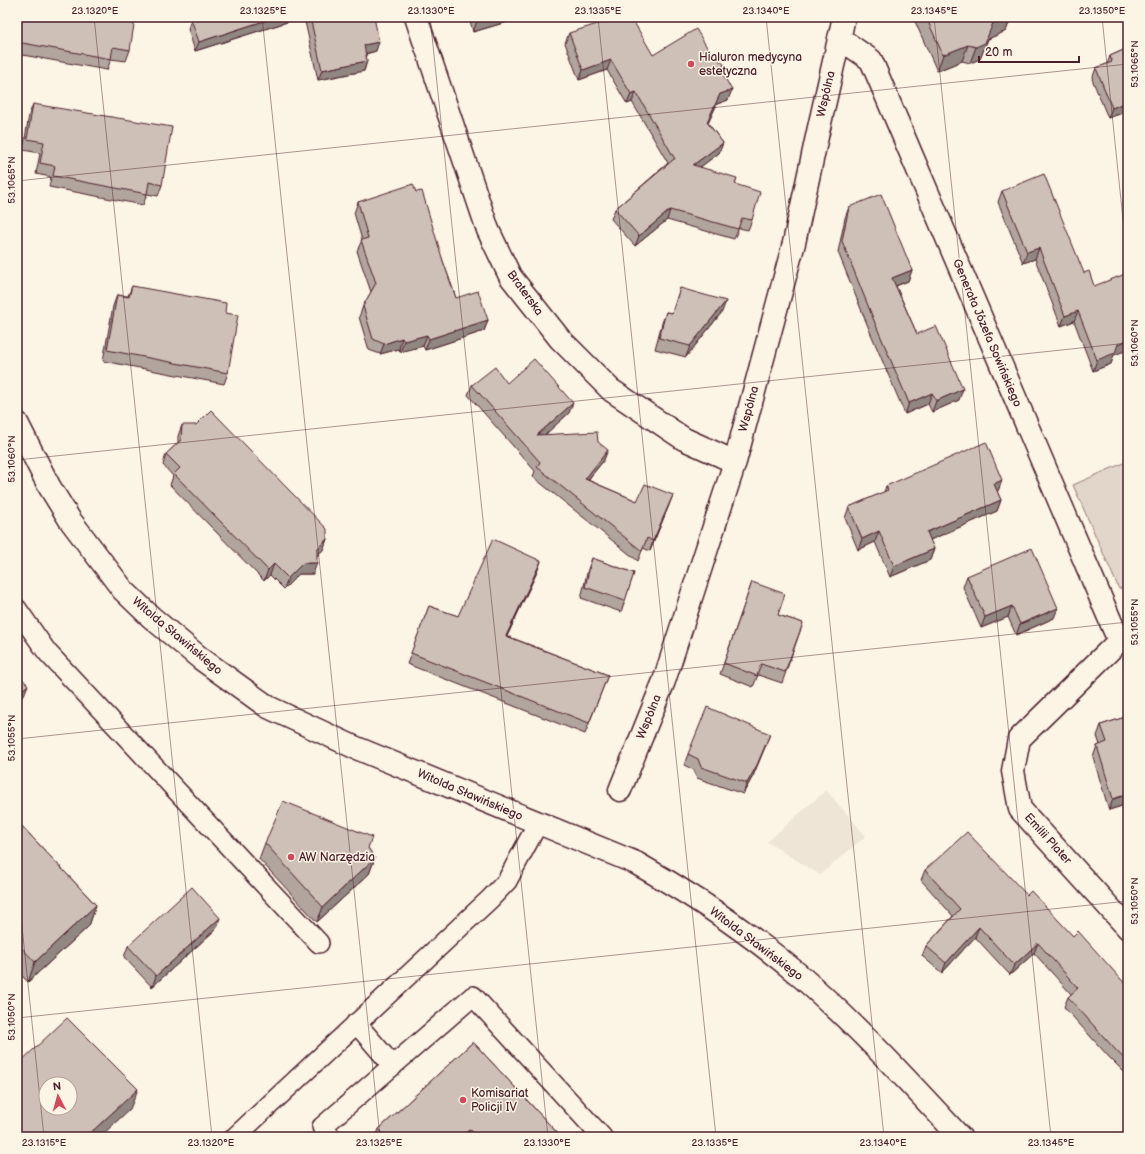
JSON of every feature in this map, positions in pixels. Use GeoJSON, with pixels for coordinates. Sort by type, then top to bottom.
{"type":"FeatureCollection","features":[{"type":"Feature","properties":{"kind":"street","name":"Braterska"},"geometry":{"type":"LineString","coordinates":[[416,17],[488,230],[510,276],[560,340],[611,390],[684,439],[735,462]]}},
{"type":"Feature","properties":{"kind":"street","name":"Wspólna"},"geometry":{"type":"LineString","coordinates":[[620,790],[664,681],[735,462],[794,243],[844,17]]}},
{"type":"Feature","properties":{"kind":"street","name":"Generała Józefa Sowińskiego"},"geometry":{"type":"LineString","coordinates":[[839,38],[871,60],[1123,637]]}},
{"type":"Feature","properties":{"kind":"street","name":"Witolda Sławińskiego"},"geometry":{"type":"LineString","coordinates":[[17,423],[49,486],[70,520],[123,590],[151,617],[200,658],[268,707],[354,747],[636,863],[674,884],[763,946],[798,974],[843,1015],[960,1137]]}},
{"type":"Feature","properties":{"kind":"street","name":"Emilii Plater"},"geometry":{"type":"LineString","coordinates":[[1123,637],[1019,739],[1013,771],[1020,809],[1128,928]]}},
{"type":"Feature","properties":{"kind":"lane"},"geometry":{"type":"LineString","coordinates":[[17,609],[47,652],[318,943]]}},
{"type":"Feature","properties":{"kind":"lane"},"geometry":{"type":"LineString","coordinates":[[246,1133],[356,1023],[490,899],[507,881],[538,823]]}},
{"type":"Feature","properties":{"kind":"lane"},"geometry":{"type":"LineString","coordinates":[[331,1137],[322,1127],[472,996],[602,1137]]}},
{"type":"Feature","properties":{"kind":"lane"},"geometry":{"type":"LineString","coordinates":[[356,1023],[393,1066]]}},
{"type":"Feature","properties":{"kind":"shaded area"},"geometry":{"type":"Polygon","coordinates":[[[1128,461],[1128,585],[1119,589],[1073,485],[1128,461]]]}},
{"type":"Feature","properties":{"kind":"shaded area"},"geometry":{"type":"Polygon","coordinates":[[[826,790],[866,836],[820,875],[767,842],[826,790]]]}},
{"type":"Feature","properties":{"kind":"building"},"geometry":{"type":"Polygon","coordinates":[[[17,17],[135,18],[130,50],[113,47],[111,59],[17,42],[17,17]]]}},
{"type":"Feature","properties":{"kind":"building"},"geometry":{"type":"Polygon","coordinates":[[[198,17],[276,17],[199,42],[191,19],[198,17]]]}},
{"type":"Feature","properties":{"kind":"building"},"geometry":{"type":"Polygon","coordinates":[[[310,17],[374,17],[379,42],[364,45],[367,61],[322,70],[310,17]]]}},
{"type":"Feature","properties":{"kind":"building"},"geometry":{"type":"Polygon","coordinates":[[[476,17],[492,17],[477,21],[476,17]]]}},
{"type":"Feature","properties":{"kind":"building"},"geometry":{"type":"Polygon","coordinates":[[[619,17],[631,17],[653,55],[696,29],[711,54],[724,64],[722,73],[732,90],[720,94],[707,122],[723,143],[693,165],[737,178],[735,184],[760,192],[752,220],[742,218],[738,229],[670,210],[639,236],[615,209],[675,159],[636,92],[631,94],[611,60],[583,70],[569,33],[619,17]]]}},
{"type":"Feature","properties":{"kind":"building"},"geometry":{"type":"Polygon","coordinates":[[[926,17],[1008,17],[993,23],[985,43],[976,47],[968,45],[943,55],[926,17]]]}},
{"type":"Feature","properties":{"kind":"building"},"geometry":{"type":"Polygon","coordinates":[[[1128,48],[1128,101],[1112,108],[1096,68],[1112,62],[1110,56],[1128,48]]]}},
{"type":"Feature","properties":{"kind":"building"},"geometry":{"type":"Polygon","coordinates":[[[33,104],[172,127],[162,185],[149,182],[147,194],[53,176],[55,166],[40,163],[44,142],[27,139],[33,104]]]}},
{"type":"Feature","properties":{"kind":"building"},"geometry":{"type":"Polygon","coordinates":[[[1044,174],[1084,273],[1089,271],[1094,286],[1128,273],[1128,340],[1118,344],[1115,353],[1097,360],[1078,311],[1065,316],[1039,248],[1027,252],[1002,191],[1044,174]]]}},
{"type":"Feature","properties":{"kind":"building"},"geometry":{"type":"Polygon","coordinates":[[[413,184],[416,192],[422,191],[456,298],[478,291],[488,320],[429,339],[427,335],[404,341],[402,338],[384,344],[373,339],[363,306],[376,283],[361,240],[368,238],[358,202],[413,184]]]}},
{"type":"Feature","properties":{"kind":"building"},"geometry":{"type":"Polygon","coordinates":[[[881,194],[912,270],[892,278],[917,334],[936,326],[963,389],[936,401],[932,393],[909,403],[842,241],[849,207],[881,194]]]}},
{"type":"Feature","properties":{"kind":"building"},"geometry":{"type":"Polygon","coordinates":[[[132,286],[226,303],[225,313],[238,315],[228,373],[107,350],[117,295],[129,297],[132,286]]]}},
{"type":"Feature","properties":{"kind":"building"},"geometry":{"type":"Polygon","coordinates":[[[680,288],[726,301],[690,346],[659,338],[666,312],[672,313],[680,288]]]}},
{"type":"Feature","properties":{"kind":"building"},"geometry":{"type":"Polygon","coordinates":[[[534,359],[573,403],[537,435],[597,432],[598,442],[608,450],[585,479],[637,501],[645,484],[673,495],[653,541],[647,538],[642,551],[537,467],[540,462],[472,385],[495,367],[507,383],[534,359]]]}},
{"type":"Feature","properties":{"kind":"building"},"geometry":{"type":"Polygon","coordinates":[[[211,410],[327,529],[327,539],[317,549],[317,563],[303,563],[288,578],[274,564],[268,570],[174,474],[180,468],[166,454],[181,440],[182,425],[196,425],[211,410]]]}},
{"type":"Feature","properties":{"kind":"building"},"geometry":{"type":"Polygon","coordinates":[[[986,442],[1002,480],[994,484],[1001,500],[927,532],[934,549],[894,566],[879,531],[862,539],[849,507],[888,490],[886,486],[986,442]]]}},
{"type":"Feature","properties":{"kind":"building"},"geometry":{"type":"Polygon","coordinates":[[[493,539],[541,561],[506,636],[608,675],[589,723],[411,653],[429,606],[458,616],[493,539]]]}},
{"type":"Feature","properties":{"kind":"building"},"geometry":{"type":"Polygon","coordinates":[[[1032,548],[1058,608],[1020,624],[1012,606],[985,617],[967,576],[1032,548]]]}},
{"type":"Feature","properties":{"kind":"building"},"geometry":{"type":"Polygon","coordinates":[[[592,558],[634,573],[625,601],[585,587],[592,558]]]}},
{"type":"Feature","properties":{"kind":"building"},"geometry":{"type":"Polygon","coordinates":[[[752,582],[785,594],[778,615],[803,623],[785,672],[761,664],[757,676],[724,663],[752,582]]]}},
{"type":"Feature","properties":{"kind":"building"},"geometry":{"type":"Polygon","coordinates":[[[17,673],[28,685],[17,694],[17,673]]]}},
{"type":"Feature","properties":{"kind":"building"},"geometry":{"type":"Polygon","coordinates":[[[707,707],[770,734],[757,765],[747,783],[701,767],[698,759],[688,754],[707,707]]]}},
{"type":"Feature","properties":{"kind":"building"},"geometry":{"type":"Polygon","coordinates":[[[1128,716],[1128,794],[1113,799],[1097,746],[1107,742],[1101,725],[1128,716]]]}},
{"type":"Feature","properties":{"kind":"building"},"geometry":{"type":"Polygon","coordinates":[[[283,801],[372,837],[368,848],[375,858],[323,907],[265,843],[283,801]]]}},
{"type":"Feature","properties":{"kind":"building"},"geometry":{"type":"Polygon","coordinates":[[[17,821],[96,905],[35,962],[17,943],[17,821]]]}},
{"type":"Feature","properties":{"kind":"building"},"geometry":{"type":"Polygon","coordinates":[[[967,832],[1027,895],[1031,891],[1073,936],[1078,931],[1128,987],[1128,1063],[1068,997],[1078,988],[1038,943],[1014,965],[979,927],[946,963],[926,946],[960,909],[925,870],[967,832]]]}},
{"type":"Feature","properties":{"kind":"building"},"geometry":{"type":"Polygon","coordinates":[[[192,887],[220,918],[156,976],[128,946],[192,887]]]}},
{"type":"Feature","properties":{"kind":"building"},"geometry":{"type":"Polygon","coordinates":[[[67,1018],[138,1089],[86,1137],[17,1137],[17,1065],[67,1018]]]}},
{"type":"Feature","properties":{"kind":"building","name":"Komisariat Policji IV"},"geometry":{"type":"Polygon","coordinates":[[[473,1042],[561,1137],[477,1137],[470,1129],[461,1137],[386,1137],[379,1129],[473,1042]]]}},
{"type":"Feature","properties":{"kind":"place","name":"Hialuron medycyna estetyczna"},"geometry":{"type":"Point","coordinates":[691,64]}},
{"type":"Feature","properties":{"kind":"place","name":"AW Narzędzia"},"geometry":{"type":"Point","coordinates":[291,857]}},
{"type":"Feature","properties":{"kind":"place","name":"Komisariat Policji IV"},"geometry":{"type":"Point","coordinates":[463,1100]}}]}
